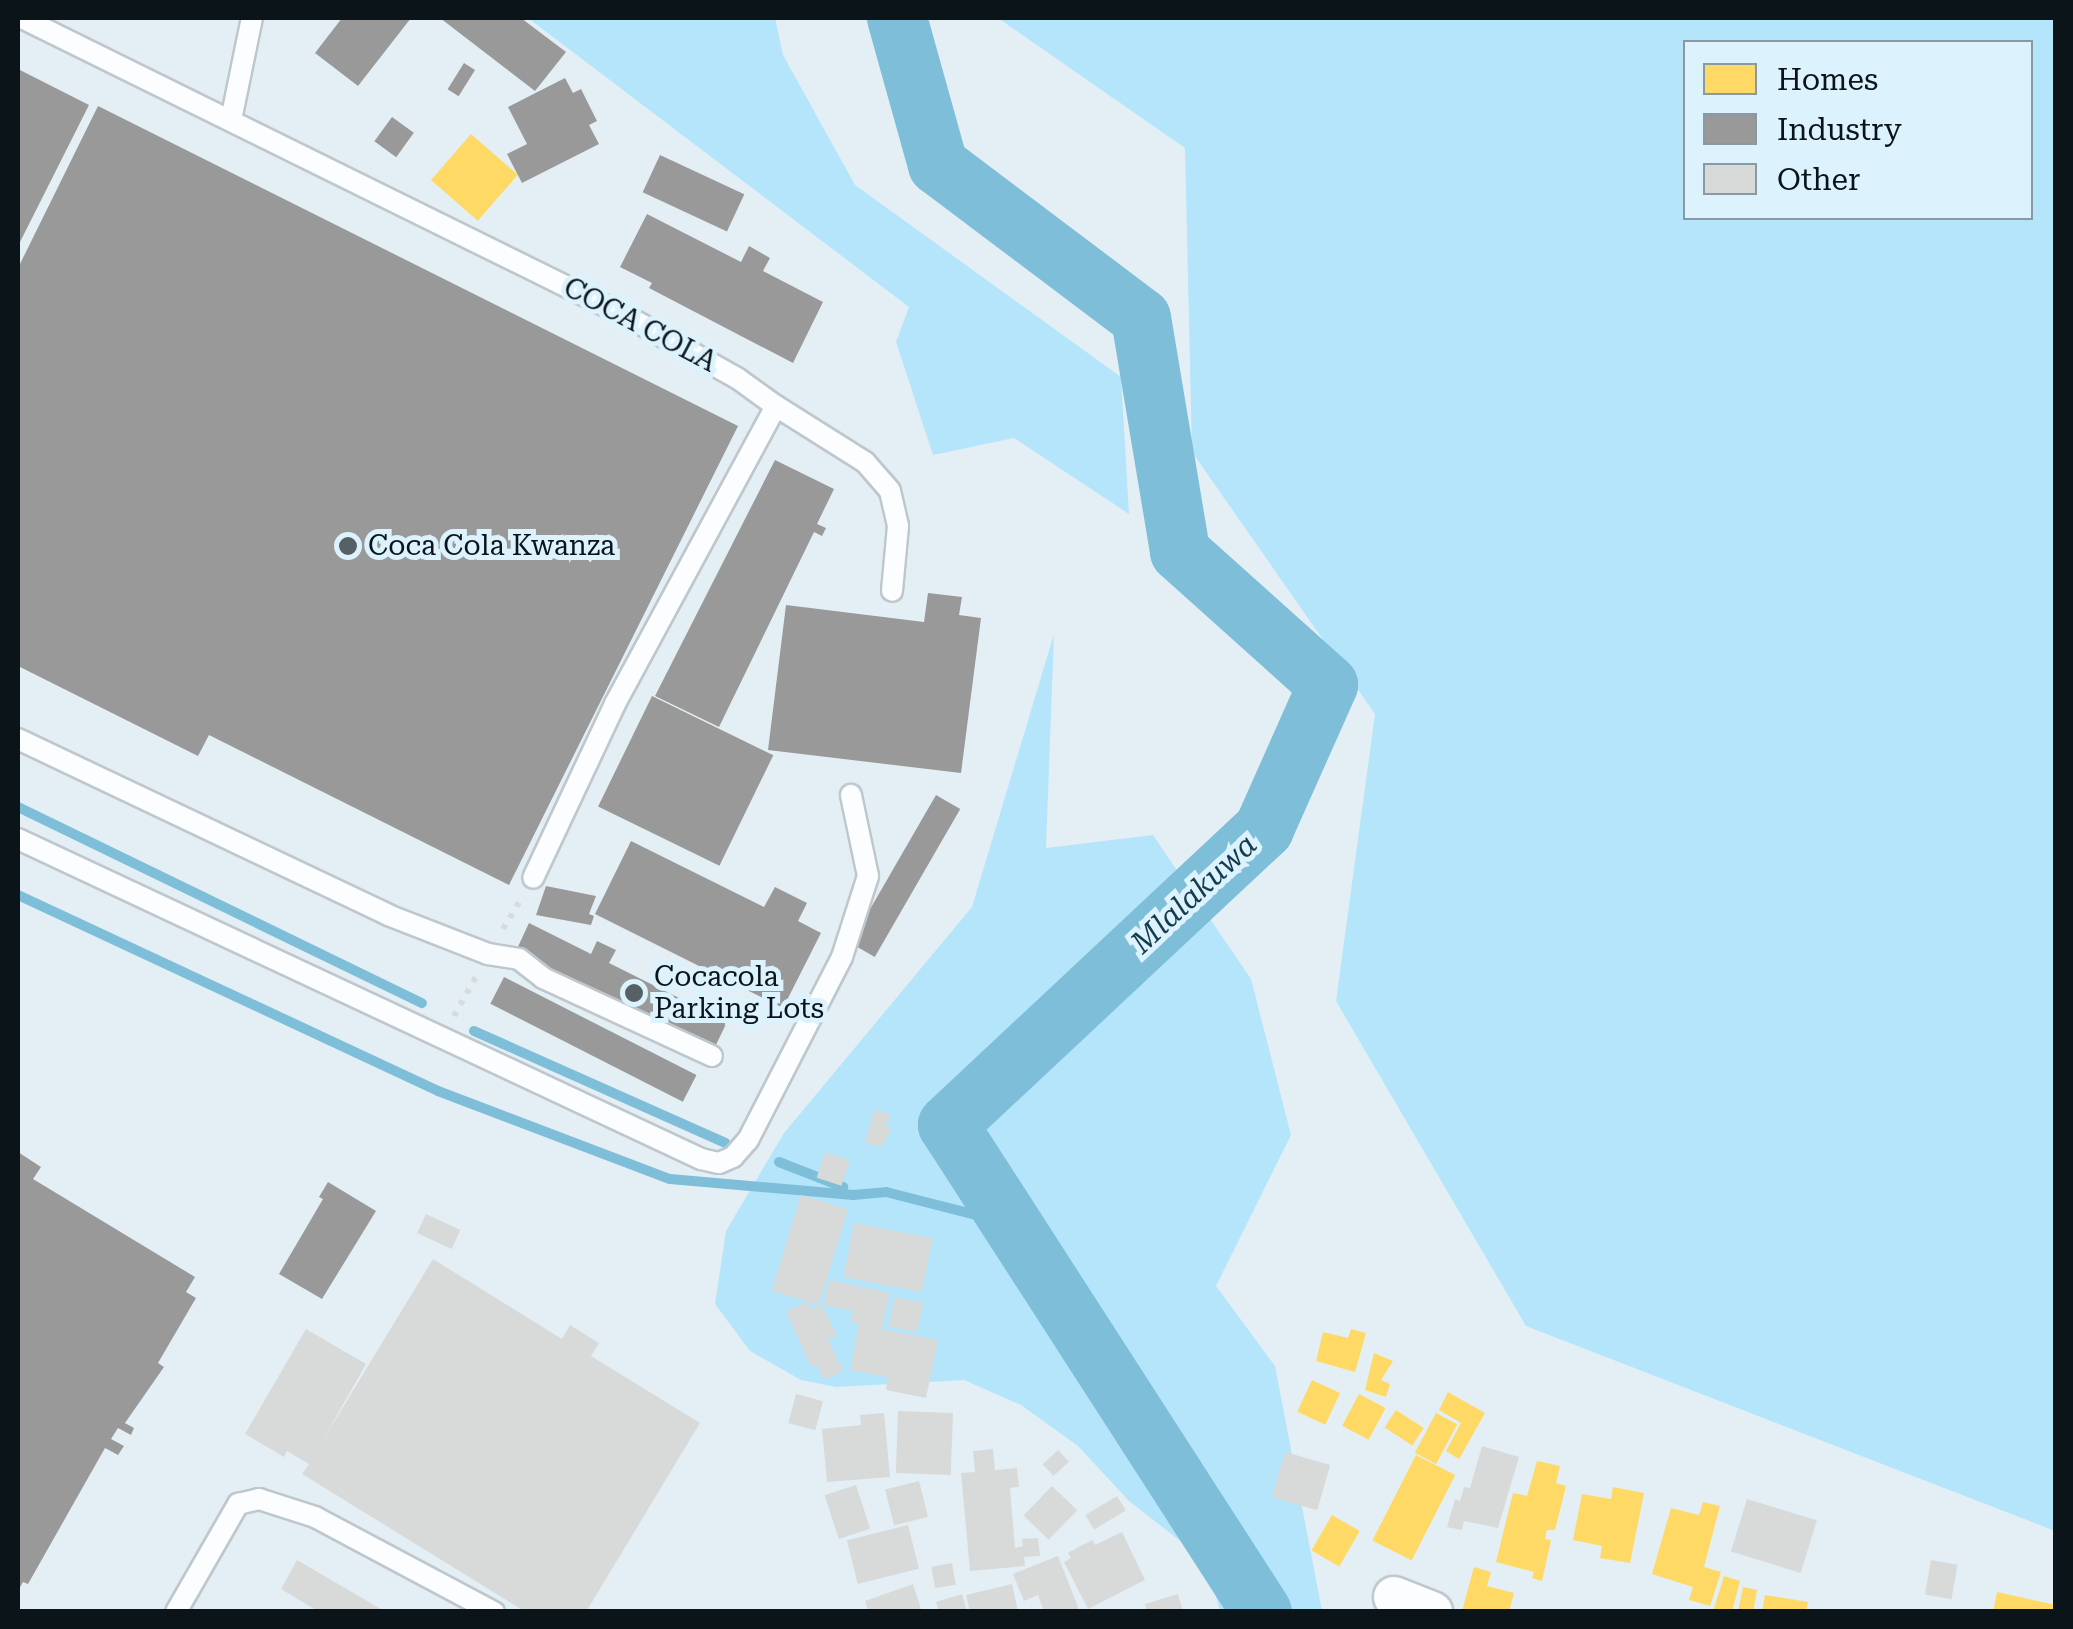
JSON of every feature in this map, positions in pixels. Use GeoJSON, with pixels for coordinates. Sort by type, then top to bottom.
{"type":"FeatureCollection","features":[{"type":"Feature","properties":{"kind":"street"},"geometry":{"type":"LineString","coordinates":[[1394,1596],[1432,1612]]}},
{"type":"Feature","properties":{"kind":"lane","name":"COCA COLA"},"geometry":{"type":"LineString","coordinates":[[22,18],[630,318],[737,378],[865,462],[890,491],[898,526],[892,590]]}},
{"type":"Feature","properties":{"kind":"lane"},"geometry":{"type":"LineString","coordinates":[[231,120],[252,18]]}},
{"type":"Feature","properties":{"kind":"lane"},"geometry":{"type":"LineString","coordinates":[[532,878],[615,704],[776,406]]}},
{"type":"Feature","properties":{"kind":"lane"},"geometry":{"type":"LineString","coordinates":[[18,739],[388,915],[488,954],[519,959],[543,978],[712,1056]]}},
{"type":"Feature","properties":{"kind":"lane"},"geometry":{"type":"LineString","coordinates":[[18,839],[701,1160],[720,1163],[733,1157],[748,1140],[842,957],[868,876],[851,795]]}},
{"type":"Feature","properties":{"kind":"lane"},"geometry":{"type":"LineString","coordinates":[[176,1612],[238,1504],[258,1499],[315,1516],[494,1612]]}},
{"type":"Feature","properties":{"kind":"shaded area"},"geometry":{"type":"Polygon","coordinates":[[[528,18],[775,18],[783,55],[855,185],[1121,377],[1129,514],[1014,438],[933,455],[896,342],[909,307],[528,18]]]}},
{"type":"Feature","properties":{"kind":"shaded area"},"geometry":{"type":"Polygon","coordinates":[[[998,18],[2055,18],[2055,1531],[1526,1326],[1336,1001],[1375,714],[1192,452],[1185,148],[998,18]]]}},
{"type":"Feature","properties":{"kind":"shaded area"},"geometry":{"type":"Polygon","coordinates":[[[1054,634],[1046,848],[1153,835],[1251,979],[1291,1135],[1216,1286],[1275,1366],[1322,1611],[1220,1611],[1206,1561],[1129,1501],[1078,1446],[1021,1405],[964,1380],[836,1387],[801,1380],[750,1351],[715,1304],[726,1231],[784,1133],[972,907],[1054,634]]]}},
{"type":"Feature","properties":{"kind":"building: Homes"},"geometry":{"type":"Polygon","coordinates":[[[471,134],[518,175],[478,221],[431,180],[471,134]]]}},
{"type":"Feature","properties":{"kind":"building: Homes"},"geometry":{"type":"Polygon","coordinates":[[[1351,1329],[1366,1333],[1355,1372],[1316,1361],[1323,1332],[1348,1338],[1351,1329]]]}},
{"type":"Feature","properties":{"kind":"building: Homes"},"geometry":{"type":"Polygon","coordinates":[[[1374,1353],[1393,1361],[1381,1380],[1390,1384],[1386,1397],[1365,1390],[1374,1353]]]}},
{"type":"Feature","properties":{"kind":"building: Homes"},"geometry":{"type":"Polygon","coordinates":[[[1312,1380],[1340,1393],[1325,1425],[1297,1412],[1312,1380]]]}},
{"type":"Feature","properties":{"kind":"building: Homes"},"geometry":{"type":"Polygon","coordinates":[[[1448,1392],[1485,1413],[1459,1459],[1446,1451],[1461,1423],[1439,1410],[1448,1392]]]}},
{"type":"Feature","properties":{"kind":"building: Homes"},"geometry":{"type":"Polygon","coordinates":[[[1359,1394],[1385,1408],[1369,1440],[1342,1426],[1359,1394]]]}},
{"type":"Feature","properties":{"kind":"building: Homes"},"geometry":{"type":"Polygon","coordinates":[[[1396,1410],[1424,1428],[1412,1446],[1385,1428],[1396,1410]]]}},
{"type":"Feature","properties":{"kind":"building: Homes"},"geometry":{"type":"Polygon","coordinates":[[[1436,1413],[1457,1424],[1436,1464],[1415,1453],[1436,1413]]]}},
{"type":"Feature","properties":{"kind":"building: Homes"},"geometry":{"type":"Polygon","coordinates":[[[1416,1455],[1455,1475],[1412,1561],[1372,1541],[1416,1455]]]}},
{"type":"Feature","properties":{"kind":"building: Homes"},"geometry":{"type":"Polygon","coordinates":[[[1537,1461],[1560,1466],[1556,1483],[1566,1486],[1555,1530],[1547,1530],[1545,1539],[1551,1540],[1542,1581],[1532,1578],[1534,1572],[1496,1562],[1513,1493],[1527,1496],[1537,1461]]]}},
{"type":"Feature","properties":{"kind":"building: Homes"},"geometry":{"type":"Polygon","coordinates":[[[1613,1487],[1644,1493],[1630,1563],[1600,1558],[1602,1546],[1573,1540],[1582,1494],[1611,1499],[1613,1487]]]}},
{"type":"Feature","properties":{"kind":"building: Homes"},"geometry":{"type":"Polygon","coordinates":[[[1703,1502],[1720,1506],[1704,1567],[1721,1572],[1710,1606],[1689,1600],[1693,1587],[1652,1574],[1671,1508],[1699,1515],[1703,1502]]]}},
{"type":"Feature","properties":{"kind":"building: Homes"},"geometry":{"type":"Polygon","coordinates":[[[1332,1515],[1360,1531],[1339,1567],[1312,1551],[1332,1515]]]}},
{"type":"Feature","properties":{"kind":"building: Homes"},"geometry":{"type":"Polygon","coordinates":[[[1474,1567],[1491,1572],[1487,1586],[1514,1593],[1509,1612],[1462,1611],[1474,1567]]]}},
{"type":"Feature","properties":{"kind":"building: Homes"},"geometry":{"type":"Polygon","coordinates":[[[1724,1576],[1740,1581],[1732,1612],[1713,1612],[1724,1576]]]}},
{"type":"Feature","properties":{"kind":"building: Homes"},"geometry":{"type":"Polygon","coordinates":[[[1743,1587],[1757,1590],[1753,1612],[1738,1612],[1743,1587]]]}},
{"type":"Feature","properties":{"kind":"building: Homes"},"geometry":{"type":"Polygon","coordinates":[[[1997,1592],[2056,1605],[2056,1612],[1993,1612],[1997,1592]]]}},
{"type":"Feature","properties":{"kind":"building: Homes"},"geometry":{"type":"Polygon","coordinates":[[[1765,1595],[1808,1602],[1806,1612],[1762,1612],[1765,1595]]]}},
{"type":"Feature","properties":{"kind":"building: Industry"},"geometry":{"type":"Polygon","coordinates":[[[342,18],[411,18],[358,86],[315,53],[342,18]]]}},
{"type":"Feature","properties":{"kind":"building: Industry"},"geometry":{"type":"Polygon","coordinates":[[[440,18],[521,18],[566,52],[535,91],[440,18]]]}},
{"type":"Feature","properties":{"kind":"building: Industry"},"geometry":{"type":"Polygon","coordinates":[[[464,63],[475,70],[459,96],[448,89],[464,63]]]}},
{"type":"Feature","properties":{"kind":"building: Industry"},"geometry":{"type":"Polygon","coordinates":[[[18,69],[89,105],[18,246],[18,69]]]}},
{"type":"Feature","properties":{"kind":"building: Industry"},"geometry":{"type":"Polygon","coordinates":[[[565,78],[573,93],[581,89],[597,121],[589,125],[599,144],[522,183],[507,154],[527,144],[508,107],[565,78]]]}},
{"type":"Feature","properties":{"kind":"building: Industry","name":"Coca Cola Kwanza"},"geometry":{"type":"Polygon","coordinates":[[[98,106],[738,426],[509,885],[209,735],[198,756],[18,666],[18,268],[98,106]]]}},
{"type":"Feature","properties":{"kind":"building: Industry"},"geometry":{"type":"Polygon","coordinates":[[[392,117],[414,133],[396,157],[374,141],[392,117]]]}},
{"type":"Feature","properties":{"kind":"building: Industry"},"geometry":{"type":"Polygon","coordinates":[[[660,155],[744,194],[727,231],[643,192],[660,155]]]}},
{"type":"Feature","properties":{"kind":"building: Industry"},"geometry":{"type":"Polygon","coordinates":[[[647,214],[741,262],[749,246],[770,258],[763,271],[823,302],[793,363],[649,288],[652,283],[620,267],[647,214]]]}},
{"type":"Feature","properties":{"kind":"building: Industry"},"geometry":{"type":"Polygon","coordinates":[[[775,460],[834,489],[817,524],[826,528],[822,536],[814,532],[719,727],[655,696],[775,460]]]}},
{"type":"Feature","properties":{"kind":"building: Industry"},"geometry":{"type":"Polygon","coordinates":[[[928,593],[962,597],[959,615],[981,618],[961,773],[768,750],[786,605],[924,622],[928,593]]]}},
{"type":"Feature","properties":{"kind":"building: Industry"},"geometry":{"type":"Polygon","coordinates":[[[652,696],[773,755],[719,866],[598,807],[652,696]]]}},
{"type":"Feature","properties":{"kind":"building: Industry"},"geometry":{"type":"Polygon","coordinates":[[[936,795],[960,809],[875,957],[850,943],[936,795]]]}},
{"type":"Feature","properties":{"kind":"building: Industry"},"geometry":{"type":"Polygon","coordinates":[[[631,841],[764,907],[775,887],[807,903],[798,921],[821,933],[783,1008],[595,914],[631,841]]]}},
{"type":"Feature","properties":{"kind":"building: Industry"},"geometry":{"type":"Polygon","coordinates":[[[546,886],[596,896],[589,914],[594,916],[591,925],[536,915],[546,886]]]}},
{"type":"Feature","properties":{"kind":"building: Industry","name":"Cocacola Parking Lots"},"geometry":{"type":"Polygon","coordinates":[[[529,923],[591,954],[597,941],[616,950],[609,963],[727,1022],[714,1049],[516,951],[529,923]]]}},
{"type":"Feature","properties":{"kind":"building: Industry"},"geometry":{"type":"Polygon","coordinates":[[[504,977],[696,1075],[683,1102],[490,1004],[504,977]]]}},
{"type":"Feature","properties":{"kind":"building: Industry"},"geometry":{"type":"Polygon","coordinates":[[[18,1152],[41,1167],[33,1179],[195,1277],[186,1292],[196,1298],[158,1363],[164,1367],[125,1423],[134,1428],[131,1435],[118,1428],[111,1439],[124,1446],[118,1455],[105,1448],[28,1584],[23,1582],[18,1591],[18,1152]]]}},
{"type":"Feature","properties":{"kind":"building: Industry"},"geometry":{"type":"Polygon","coordinates":[[[328,1182],[376,1211],[322,1299],[279,1274],[323,1199],[319,1197],[328,1182]]]}},
{"type":"Feature","properties":{"kind":"building: Other"},"geometry":{"type":"Polygon","coordinates":[[[874,1110],[890,1114],[886,1127],[892,1128],[881,1147],[865,1143],[874,1110]]]}},
{"type":"Feature","properties":{"kind":"building: Other"},"geometry":{"type":"Polygon","coordinates":[[[825,1152],[850,1160],[841,1186],[817,1178],[825,1152]]]}},
{"type":"Feature","properties":{"kind":"building: Other"},"geometry":{"type":"Polygon","coordinates":[[[801,1195],[848,1209],[819,1305],[772,1291],[801,1195]]]}},
{"type":"Feature","properties":{"kind":"building: Other"},"geometry":{"type":"Polygon","coordinates":[[[426,1214],[460,1230],[452,1249],[417,1233],[426,1214]]]}},
{"type":"Feature","properties":{"kind":"building: Other"},"geometry":{"type":"Polygon","coordinates":[[[854,1223],[933,1238],[922,1292],[844,1277],[854,1223]]]}},
{"type":"Feature","properties":{"kind":"building: Other"},"geometry":{"type":"Polygon","coordinates":[[[433,1259],[562,1339],[570,1325],[599,1343],[591,1356],[700,1423],[586,1612],[526,1612],[302,1474],[309,1464],[287,1451],[284,1457],[245,1434],[306,1329],[366,1364],[323,1440],[433,1259]]]}},
{"type":"Feature","properties":{"kind":"building: Other"},"geometry":{"type":"Polygon","coordinates":[[[829,1280],[890,1293],[882,1329],[938,1340],[926,1398],[886,1390],[888,1377],[850,1370],[859,1324],[851,1322],[853,1311],[824,1305],[829,1280]]]}},
{"type":"Feature","properties":{"kind":"building: Other"},"geometry":{"type":"Polygon","coordinates":[[[895,1297],[923,1303],[917,1332],[889,1326],[895,1297]]]}},
{"type":"Feature","properties":{"kind":"building: Other"},"geometry":{"type":"Polygon","coordinates":[[[808,1302],[812,1309],[822,1305],[837,1336],[828,1340],[843,1371],[824,1380],[816,1364],[811,1367],[786,1311],[808,1302]]]}},
{"type":"Feature","properties":{"kind":"building: Other"},"geometry":{"type":"Polygon","coordinates":[[[796,1394],[823,1401],[815,1430],[788,1423],[796,1394]]]}},
{"type":"Feature","properties":{"kind":"building: Other"},"geometry":{"type":"Polygon","coordinates":[[[898,1411],[953,1413],[951,1475],[896,1473],[898,1411]]]}},
{"type":"Feature","properties":{"kind":"building: Other"},"geometry":{"type":"Polygon","coordinates":[[[884,1413],[890,1477],[827,1482],[822,1429],[861,1425],[860,1415],[884,1413]]]}},
{"type":"Feature","properties":{"kind":"building: Other"},"geometry":{"type":"Polygon","coordinates":[[[1482,1446],[1519,1457],[1498,1528],[1464,1521],[1462,1530],[1447,1527],[1455,1499],[1460,1501],[1464,1487],[1470,1488],[1482,1446]]]}},
{"type":"Feature","properties":{"kind":"building: Other"},"geometry":{"type":"Polygon","coordinates":[[[993,1449],[995,1470],[1017,1468],[1019,1487],[1010,1488],[1015,1548],[1023,1546],[1022,1539],[1038,1538],[1040,1556],[1024,1557],[1025,1566],[970,1571],[961,1473],[975,1472],[973,1451],[993,1449]]]}},
{"type":"Feature","properties":{"kind":"building: Other"},"geometry":{"type":"Polygon","coordinates":[[[1058,1450],[1069,1462],[1054,1476],[1043,1464],[1058,1450]]]}},
{"type":"Feature","properties":{"kind":"building: Other"},"geometry":{"type":"Polygon","coordinates":[[[1285,1452],[1330,1465],[1317,1510],[1272,1497],[1285,1452]]]}},
{"type":"Feature","properties":{"kind":"building: Other"},"geometry":{"type":"Polygon","coordinates":[[[919,1481],[928,1517],[894,1525],[885,1489],[919,1481]]]}},
{"type":"Feature","properties":{"kind":"building: Other"},"geometry":{"type":"Polygon","coordinates":[[[856,1485],[870,1529],[839,1539],[825,1495],[856,1485]]]}},
{"type":"Feature","properties":{"kind":"building: Other"},"geometry":{"type":"Polygon","coordinates":[[[1052,1486],[1077,1510],[1049,1540],[1024,1515],[1052,1486]]]}},
{"type":"Feature","properties":{"kind":"building: Other"},"geometry":{"type":"Polygon","coordinates":[[[1117,1496],[1126,1511],[1094,1530],[1085,1515],[1117,1496]]]}},
{"type":"Feature","properties":{"kind":"building: Other"},"geometry":{"type":"Polygon","coordinates":[[[1747,1499],[1817,1520],[1801,1573],[1731,1552],[1747,1499]]]}},
{"type":"Feature","properties":{"kind":"building: Other"},"geometry":{"type":"Polygon","coordinates":[[[908,1525],[919,1569],[858,1584],[847,1540],[908,1525]]]}},
{"type":"Feature","properties":{"kind":"building: Other"},"geometry":{"type":"Polygon","coordinates":[[[1122,1532],[1145,1580],[1088,1609],[1064,1562],[1071,1558],[1068,1553],[1080,1546],[1093,1540],[1095,1545],[1122,1532]]]}},
{"type":"Feature","properties":{"kind":"building: Other"},"geometry":{"type":"Polygon","coordinates":[[[1058,1556],[1080,1612],[1044,1612],[1038,1595],[1024,1601],[1013,1574],[1058,1556]]]}},
{"type":"Feature","properties":{"kind":"building: Other"},"geometry":{"type":"Polygon","coordinates":[[[297,1560],[386,1612],[319,1612],[281,1589],[297,1560]]]}},
{"type":"Feature","properties":{"kind":"building: Other"},"geometry":{"type":"Polygon","coordinates":[[[1931,1560],[1958,1565],[1952,1599],[1925,1594],[1931,1560]]]}},
{"type":"Feature","properties":{"kind":"building: Other"},"geometry":{"type":"Polygon","coordinates":[[[952,1563],[956,1585],[935,1588],[931,1567],[952,1563]]]}},
{"type":"Feature","properties":{"kind":"building: Other"},"geometry":{"type":"Polygon","coordinates":[[[913,1584],[922,1612],[869,1612],[865,1601],[913,1584]]]}},
{"type":"Feature","properties":{"kind":"building: Other"},"geometry":{"type":"Polygon","coordinates":[[[1012,1584],[1018,1612],[970,1612],[966,1595],[1012,1584]]]}},
{"type":"Feature","properties":{"kind":"building: Other"},"geometry":{"type":"Polygon","coordinates":[[[962,1594],[967,1612],[939,1612],[936,1602],[962,1594]]]}},
{"type":"Feature","properties":{"kind":"building: Other"},"geometry":{"type":"Polygon","coordinates":[[[1178,1594],[1183,1612],[1147,1612],[1145,1604],[1178,1594]]]}},
{"type":"Feature","properties":{"kind":"waterway","name":"Mlalakuwa"},"geometry":{"type":"LineString","coordinates":[[897,18],[938,165],[1141,318],[1180,552],[1328,685],[1264,829],[948,1125],[1262,1612]]}},
{"type":"Feature","properties":{"kind":"waterway"},"geometry":{"type":"LineString","coordinates":[[18,807],[422,1003]]}},
{"type":"Feature","properties":{"kind":"waterway"},"geometry":{"type":"LineString","coordinates":[[18,895],[438,1091],[670,1179],[853,1195],[886,1192],[1012,1224]]}},
{"type":"Feature","properties":{"kind":"waterway"},"geometry":{"type":"LineString","coordinates":[[474,1031],[725,1143]]}},
{"type":"Feature","properties":{"kind":"waterway"},"geometry":{"type":"LineString","coordinates":[[779,1162],[843,1187]]}},
{"type":"Feature","properties":{"kind":"place","name":"Coca Cola Kwanza"},"geometry":{"type":"Point","coordinates":[348,546]}},
{"type":"Feature","properties":{"kind":"place","name":"Cocacola Parking Lots"},"geometry":{"type":"Point","coordinates":[634,993]}}]}
